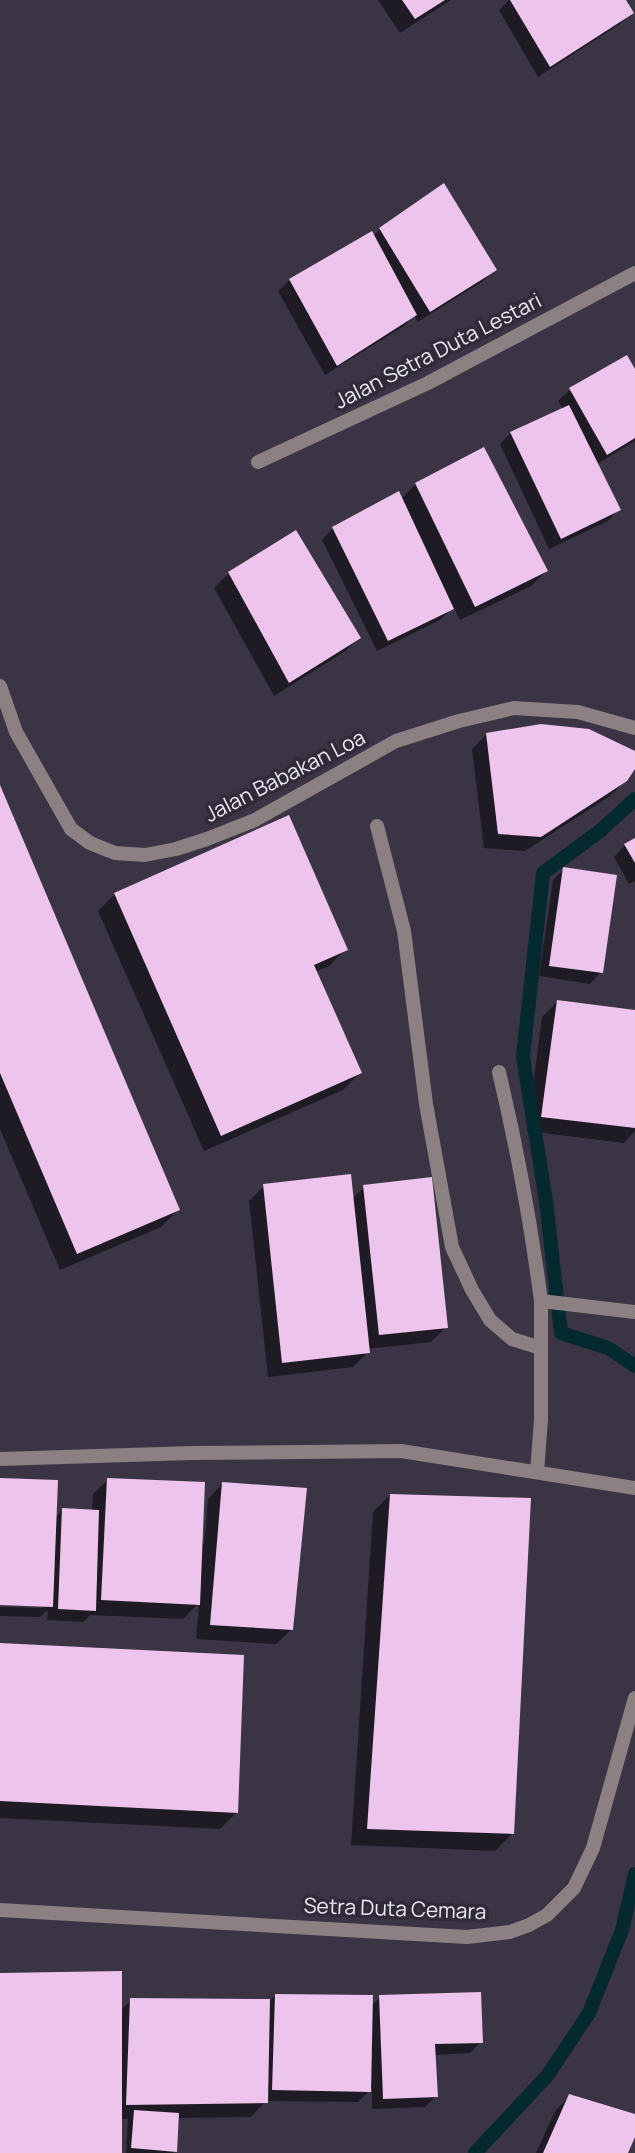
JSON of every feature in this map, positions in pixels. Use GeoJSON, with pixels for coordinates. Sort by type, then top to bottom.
{"type":"FeatureCollection","features":[{"type":"Feature","properties":{"kind":"street","name":"Jalan Setra Duta Lestari"},"geometry":{"type":"LineString","coordinates":[[258,462],[428,383],[635,273]]}},
{"type":"Feature","properties":{"kind":"street","name":"Jalan Babakan Loa"},"geometry":{"type":"LineString","coordinates":[[0,686],[16,732],[71,829],[90,844],[115,853],[145,855],[208,839],[255,820],[396,741],[481,716],[514,708],[578,712],[635,728]]}},
{"type":"Feature","properties":{"kind":"street"},"geometry":{"type":"LineString","coordinates":[[377,826],[404,931],[426,1104],[452,1247],[472,1290],[490,1320],[512,1339],[541,1348]]}},
{"type":"Feature","properties":{"kind":"street"},"geometry":{"type":"LineString","coordinates":[[499,1072],[516,1148],[541,1301],[541,1420],[537,1472]]}},
{"type":"Feature","properties":{"kind":"street"},"geometry":{"type":"LineString","coordinates":[[541,1301],[635,1312]]}},
{"type":"Feature","properties":{"kind":"street"},"geometry":{"type":"LineString","coordinates":[[0,1459],[192,1453],[401,1451],[635,1488]]}},
{"type":"Feature","properties":{"kind":"street","name":"Setra Duta Cemara"},"geometry":{"type":"LineString","coordinates":[[0,1910],[467,1937],[510,1932],[547,1915],[574,1888],[593,1848],[635,1698]]}},
{"type":"Feature","properties":{"kind":"building"},"geometry":{"type":"Polygon","coordinates":[[[402,0],[445,0],[415,19],[402,0]]]}},
{"type":"Feature","properties":{"kind":"building"},"geometry":{"type":"Polygon","coordinates":[[[510,0],[626,0],[634,13],[550,67],[510,0]]]}},
{"type":"Feature","properties":{"kind":"building"},"geometry":{"type":"Polygon","coordinates":[[[444,183],[497,270],[430,312],[379,228],[444,183]]]}},
{"type":"Feature","properties":{"kind":"building"},"geometry":{"type":"Polygon","coordinates":[[[372,231],[417,315],[337,366],[289,279],[372,231]]]}},
{"type":"Feature","properties":{"kind":"building"},"geometry":{"type":"Polygon","coordinates":[[[627,355],[635,369],[635,438],[607,455],[569,388],[627,355]]]}},
{"type":"Feature","properties":{"kind":"building"},"geometry":{"type":"Polygon","coordinates":[[[569,405],[621,510],[561,539],[510,432],[569,405]]]}},
{"type":"Feature","properties":{"kind":"building"},"geometry":{"type":"Polygon","coordinates":[[[484,447],[548,571],[475,607],[415,483],[484,447]]]}},
{"type":"Feature","properties":{"kind":"building"},"geometry":{"type":"Polygon","coordinates":[[[399,491],[454,609],[388,641],[332,527],[399,491]]]}},
{"type":"Feature","properties":{"kind":"building"},"geometry":{"type":"Polygon","coordinates":[[[296,530],[361,638],[289,683],[228,572],[296,530]]]}},
{"type":"Feature","properties":{"kind":"building"},"geometry":{"type":"Polygon","coordinates":[[[541,724],[589,729],[635,751],[635,769],[627,781],[541,837],[498,834],[486,733],[541,724]]]}},
{"type":"Feature","properties":{"kind":"building"},"geometry":{"type":"Polygon","coordinates":[[[0,785],[180,1210],[77,1254],[0,1073],[0,785]]]}},
{"type":"Feature","properties":{"kind":"building"},"geometry":{"type":"Polygon","coordinates":[[[289,815],[348,950],[314,965],[362,1073],[221,1136],[114,893],[289,815]]]}},
{"type":"Feature","properties":{"kind":"building"},"geometry":{"type":"Polygon","coordinates":[[[635,838],[635,863],[624,844],[635,838]]]}},
{"type":"Feature","properties":{"kind":"building"},"geometry":{"type":"Polygon","coordinates":[[[563,867],[617,875],[603,973],[549,966],[563,867]]]}},
{"type":"Feature","properties":{"kind":"building"},"geometry":{"type":"Polygon","coordinates":[[[557,1000],[635,1010],[635,1128],[541,1117],[557,1000]]]}},
{"type":"Feature","properties":{"kind":"building"},"geometry":{"type":"Polygon","coordinates":[[[351,1174],[370,1353],[282,1363],[263,1184],[351,1174]]]}},
{"type":"Feature","properties":{"kind":"building"},"geometry":{"type":"Polygon","coordinates":[[[432,1177],[448,1328],[379,1335],[363,1185],[432,1177]]]}},
{"type":"Feature","properties":{"kind":"building"},"geometry":{"type":"Polygon","coordinates":[[[0,1478],[58,1480],[53,1607],[0,1605],[0,1478]]]}},
{"type":"Feature","properties":{"kind":"building"},"geometry":{"type":"Polygon","coordinates":[[[107,1478],[205,1482],[200,1605],[101,1600],[107,1478]]]}},
{"type":"Feature","properties":{"kind":"building"},"geometry":{"type":"Polygon","coordinates":[[[222,1482],[307,1488],[293,1630],[210,1625],[222,1482]]]}},
{"type":"Feature","properties":{"kind":"building"},"geometry":{"type":"Polygon","coordinates":[[[390,1494],[531,1498],[514,1834],[367,1829],[390,1494]]]}},
{"type":"Feature","properties":{"kind":"building"},"geometry":{"type":"Polygon","coordinates":[[[62,1508],[99,1510],[96,1611],[58,1609],[62,1508]]]}},
{"type":"Feature","properties":{"kind":"building"},"geometry":{"type":"Polygon","coordinates":[[[0,1643],[244,1655],[238,1813],[0,1801],[0,1643]]]}},
{"type":"Feature","properties":{"kind":"building"},"geometry":{"type":"Polygon","coordinates":[[[122,1971],[122,2153],[0,2153],[0,1973],[122,1971]]]}},
{"type":"Feature","properties":{"kind":"building"},"geometry":{"type":"Polygon","coordinates":[[[481,1992],[483,2043],[435,2044],[438,2097],[383,2099],[379,1995],[481,1992]]]}},
{"type":"Feature","properties":{"kind":"building"},"geometry":{"type":"Polygon","coordinates":[[[275,1994],[373,1995],[371,2092],[272,2090],[275,1994]]]}},
{"type":"Feature","properties":{"kind":"building"},"geometry":{"type":"Polygon","coordinates":[[[130,1998],[270,1999],[268,2103],[126,2105],[130,1998]]]}},
{"type":"Feature","properties":{"kind":"building"},"geometry":{"type":"Polygon","coordinates":[[[569,2094],[635,2114],[635,2137],[628,2153],[543,2153],[569,2094]]]}},
{"type":"Feature","properties":{"kind":"building"},"geometry":{"type":"Polygon","coordinates":[[[134,2110],[179,2113],[177,2152],[131,2148],[134,2110]]]}},
{"type":"Feature","properties":{"kind":"waterway"},"geometry":{"type":"LineString","coordinates":[[635,799],[600,831],[543,873],[523,1057],[546,1201],[561,1333],[608,1348],[635,1366]]}},
{"type":"Feature","properties":{"kind":"waterway"},"geometry":{"type":"LineString","coordinates":[[475,2153],[547,2076],[589,2013],[622,1930],[635,1874]]}}]}
